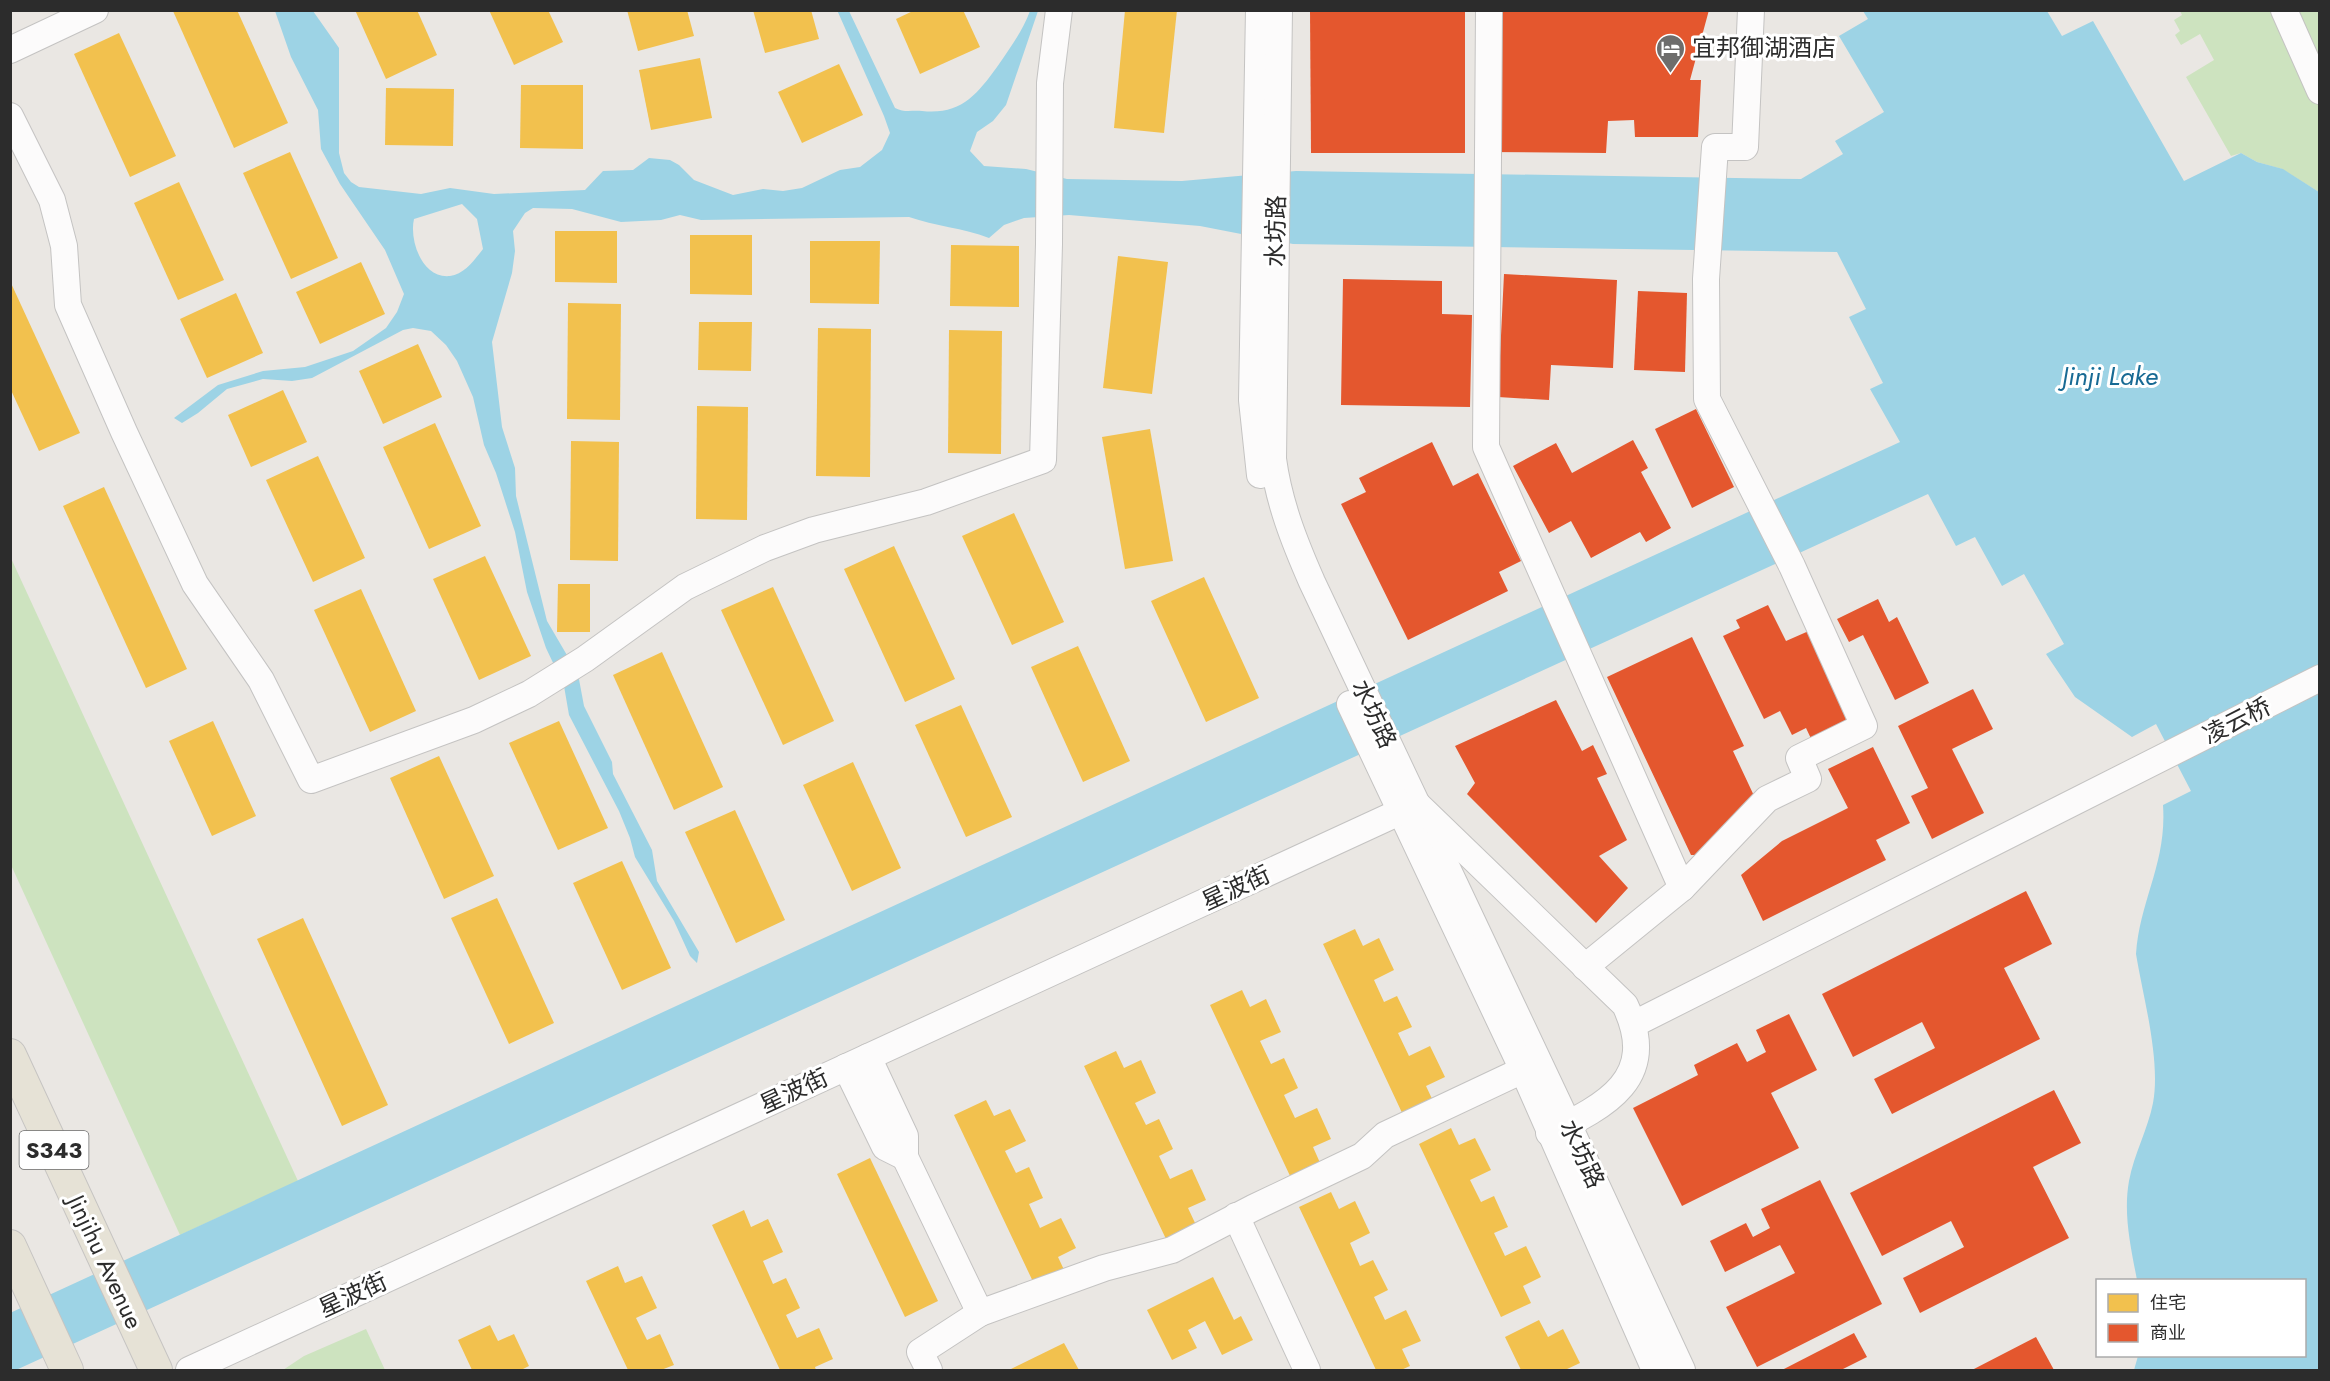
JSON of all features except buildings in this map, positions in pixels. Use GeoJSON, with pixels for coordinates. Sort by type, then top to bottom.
{"type":"FeatureCollection","features":[{"type":"Feature","properties":{"kind":"main road","name":"Jinjihu Avenue"},"geometry":{"type":"LineString","coordinates":[[10,1055],[156,1371]]}},
{"type":"Feature","properties":{"kind":"main road"},"geometry":{"type":"LineString","coordinates":[[10,1246],[67,1371]]}},
{"type":"Feature","properties":{"kind":"street"},"geometry":{"type":"LineString","coordinates":[[10,50],[95,10]]}},
{"type":"Feature","properties":{"kind":"street"},"geometry":{"type":"LineString","coordinates":[[10,116],[52,200],[64,246],[68,304],[129,442],[195,584],[261,680],[311,780],[474,720],[545,685],[685,587],[765,548],[814,530],[926,502],[1042,460],[1050,244],[1051,60],[1059,10]]}},
{"type":"Feature","properties":{"kind":"street","name":"水坊路"},"geometry":{"type":"LineString","coordinates":[[1259,10],[1267,157]]}},
{"type":"Feature","properties":{"kind":"street","name":"水坊路"},"geometry":{"type":"LineString","coordinates":[[1279,10],[1267,157],[1265,257],[1252,400],[1263,494],[1281,550],[1347,676],[1384,755],[1523,1070],[1559,1129],[1655,1371]]}},
{"type":"Feature","properties":{"kind":"street"},"geometry":{"type":"LineString","coordinates":[[1489,10],[1486,447],[1682,888]]}},
{"type":"Feature","properties":{"kind":"street"},"geometry":{"type":"LineString","coordinates":[[1585,967],[1682,888],[1767,799],[1808,779],[1799,759],[1864,726],[1792,566],[1707,399],[1706,279],[1715,147],[1745,147],[1751,10]]}},
{"type":"Feature","properties":{"kind":"street"},"geometry":{"type":"LineString","coordinates":[[2284,10],[2319,91]]}},
{"type":"Feature","properties":{"kind":"street","name":"凌云桥"},"geometry":{"type":"LineString","coordinates":[[1634,1024],[2154,764],[2319,678]]}},
{"type":"Feature","properties":{"kind":"street"},"geometry":{"type":"LineString","coordinates":[[1408,808],[1625,1005],[1634,1024],[1638,1045],[1634,1062],[1623,1085],[1608,1102],[1559,1129]]}},
{"type":"Feature","properties":{"kind":"street","name":"水坊路"},"geometry":{"type":"LineString","coordinates":[[1408,808],[1559,1129],[1682,1371]]}},
{"type":"Feature","properties":{"kind":"street","name":"星波街"},"geometry":{"type":"LineString","coordinates":[[189,1371],[1408,808]]}},
{"type":"Feature","properties":{"kind":"street"},"geometry":{"type":"LineString","coordinates":[[857,1062],[885,1147],[905,1156],[980,1313]]}},
{"type":"Feature","properties":{"kind":"street"},"geometry":{"type":"LineString","coordinates":[[929,1371],[920,1352],[980,1313],[1104,1268],[1172,1250],[1236,1216],[1362,1156],[1385,1135],[1523,1070]]}},
{"type":"Feature","properties":{"kind":"street"},"geometry":{"type":"LineString","coordinates":[[1236,1216],[1307,1371]]}},
{"type":"Feature","properties":{"kind":"green space"},"geometry":{"type":"Polygon","coordinates":[[[2180,11],[2319,11],[2319,192],[2282,169],[2257,162],[2241,153],[2231,156],[2186,77],[2214,60],[2200,34],[2181,45],[2175,35],[2180,31],[2174,20],[2182,15],[2180,11]]]}},
{"type":"Feature","properties":{"kind":"green space"},"geometry":{"type":"Polygon","coordinates":[[[10,556],[298,1181],[180,1235],[11,865],[10,556]]]}},
{"type":"Feature","properties":{"kind":"green space"},"geometry":{"type":"Polygon","coordinates":[[[366,1329],[385,1370],[283,1370],[304,1356],[366,1329]]]}},
{"type":"Feature","properties":{"kind":"water","name":"Jinji Lake"},"geometry":{"type":"Polygon","coordinates":[[[837,10],[849,11],[895,108],[905,111],[947,110],[974,95],[1011,46],[1030,11],[1038,11],[1006,105],[993,121],[977,132],[970,151],[984,166],[1026,169],[1067,179],[1182,181],[1296,171],[1801,179],[1843,154],[1835,141],[1884,112],[1839,36],[1868,19],[1863,11],[2047,11],[2062,36],[2093,21],[2184,181],[2241,153],[2257,162],[2283,169],[2319,192],[2319,1370],[2134,1370],[2138,1357],[2306,1357],[2306,1279],[2137,1279],[2129,1231],[2127,1193],[2131,1171],[2151,1113],[2155,1086],[2153,1048],[2136,954],[2138,934],[2161,845],[2163,805],[2191,791],[2156,724],[2132,737],[2075,697],[2046,654],[2064,644],[2024,574],[2002,586],[1975,537],[1956,546],[1928,494],[16,1370],[11,1370],[10,1313],[1900,442],[1870,389],[1883,383],[1849,317],[1866,309],[1837,252],[1293,244],[1200,226],[1069,215],[1024,218],[1004,225],[989,238],[909,217],[701,220],[680,215],[661,220],[621,222],[572,209],[533,208],[525,213],[513,231],[515,251],[512,273],[492,342],[502,427],[515,468],[516,496],[547,621],[578,674],[584,706],[612,762],[613,774],[652,850],[657,881],[699,952],[697,963],[690,956],[674,921],[635,857],[619,811],[569,715],[564,686],[546,648],[527,592],[515,532],[496,473],[484,445],[473,397],[457,361],[446,345],[431,331],[413,328],[403,330],[312,378],[292,381],[263,379],[227,389],[182,423],[174,418],[218,385],[263,371],[305,367],[353,351],[386,328],[397,312],[404,294],[385,250],[340,184],[321,149],[318,110],[291,57],[275,11],[313,11],[339,48],[339,153],[344,173],[351,182],[359,187],[421,194],[450,188],[494,194],[585,190],[603,171],[633,170],[649,158],[670,160],[679,165],[694,180],[733,195],[763,189],[783,191],[802,188],[840,170],[860,167],[882,150],[890,133],[837,10]],[[462,204],[414,219],[414,237],[420,256],[425,265],[440,275],[455,275],[465,269],[483,249],[477,219],[462,204]]]}},
{"type":"Feature","properties":{"kind":"place","name":"宜邦御湖酒店"},"geometry":{"type":"Point","coordinates":[1671,74]}}]}
